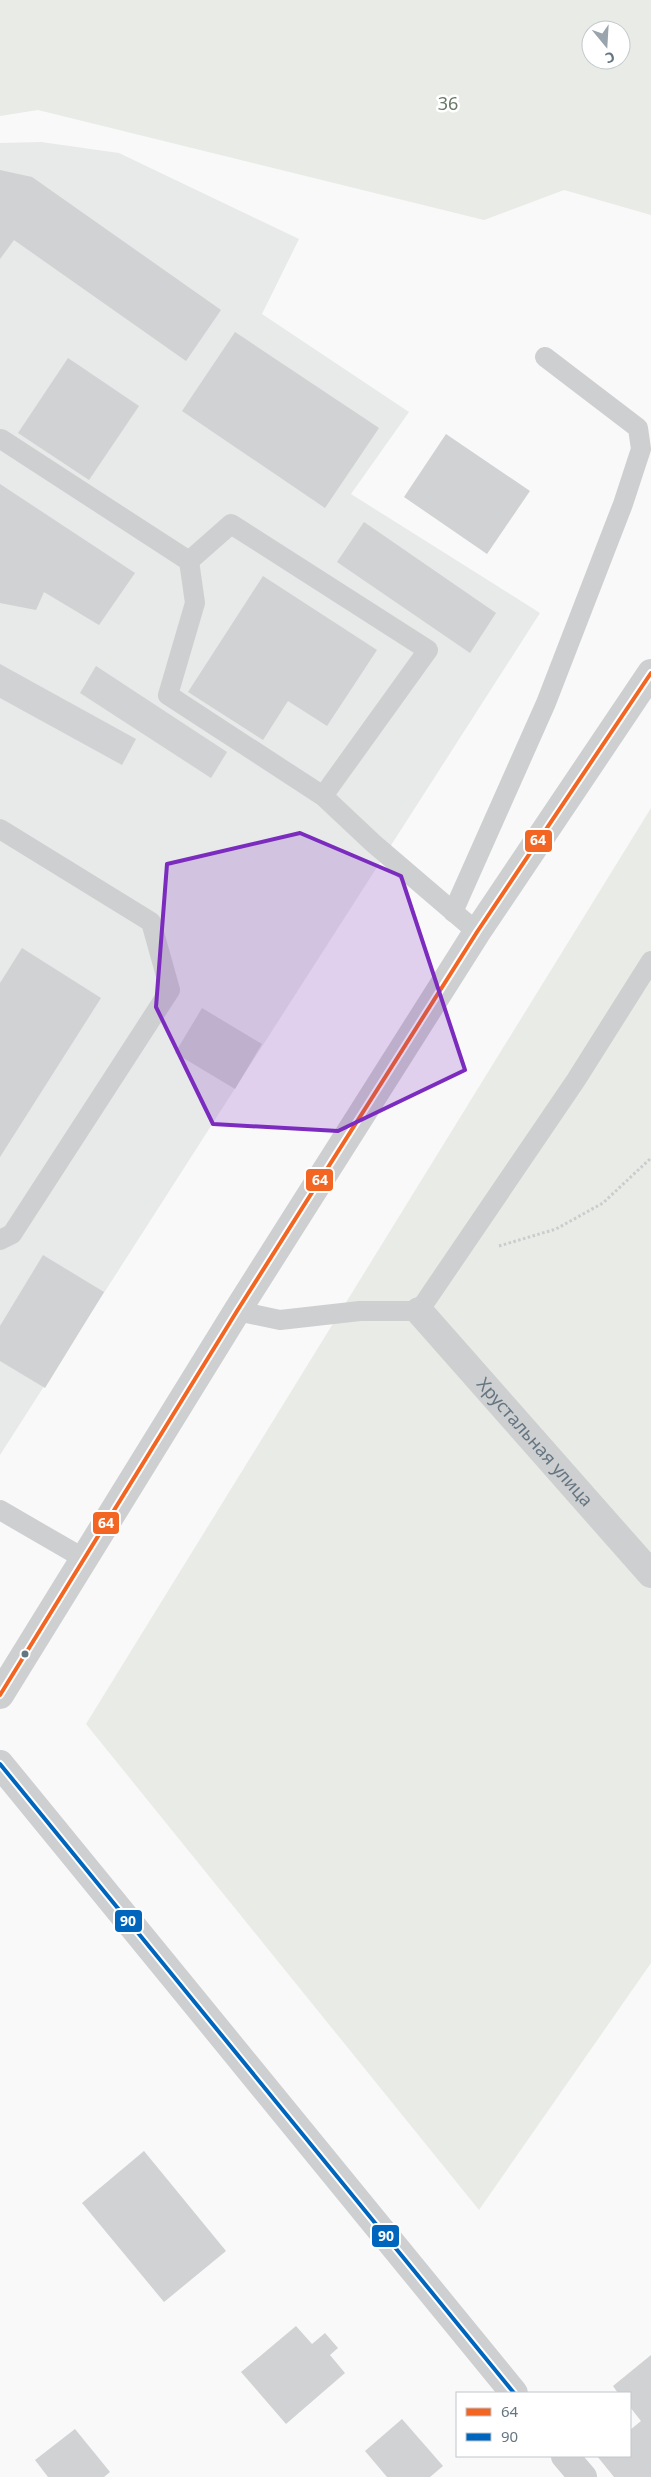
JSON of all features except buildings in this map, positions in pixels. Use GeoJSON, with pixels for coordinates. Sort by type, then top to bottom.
{"type":"FeatureCollection","features":[{"type":"Feature","properties":{"kind":"street"},"geometry":{"type":"LineString","coordinates":[[0,1695],[237,1311],[477,932],[651,673]]}},
{"type":"Feature","properties":{"kind":"street","name":"Хрустальная улица"},"geometry":{"type":"LineString","coordinates":[[419,1311],[651,1574]]}},
{"type":"Feature","properties":{"kind":"street"},"geometry":{"type":"LineString","coordinates":[[0,1764],[513,2392]]}},
{"type":"Feature","properties":{"kind":"street"},"geometry":{"type":"LineString","coordinates":[[567,2457],[583,2477]]}},
{"type":"Feature","properties":{"kind":"lane"},"geometry":{"type":"LineString","coordinates":[[453,912],[546,703],[628,489],[641,449],[638,428],[545,357]]}},
{"type":"Feature","properties":{"kind":"lane"},"geometry":{"type":"LineString","coordinates":[[2,439],[189,561],[195,603],[168,694],[323,796],[373,843],[477,932]]}},
{"type":"Feature","properties":{"kind":"lane"},"geometry":{"type":"LineString","coordinates":[[189,561],[231,524],[428,650],[323,796]]}},
{"type":"Feature","properties":{"kind":"lane"},"geometry":{"type":"LineString","coordinates":[[0,829],[151,922],[170,990],[12,1234],[0,1240]]}},
{"type":"Feature","properties":{"kind":"lane"},"geometry":{"type":"LineString","coordinates":[[237,1311],[280,1320],[360,1311],[419,1311],[576,1080],[651,961]]}},
{"type":"Feature","properties":{"kind":"lane"},"geometry":{"type":"LineString","coordinates":[[0,1510],[83,1558]]}},
{"type":"Feature","properties":{"kind":"path"},"geometry":{"type":"LineString","coordinates":[[459,1253],[515,1242],[556,1230],[603,1203],[651,1158]]}},
{"type":"Feature","properties":{"kind":"highlighted area"},"geometry":{"type":"Polygon","coordinates":[[[300,833],[401,876],[465,1070],[338,1131],[213,1124],[156,1007],[167,864],[300,833]]]}},
{"type":"Feature","properties":{"kind":"shaded area"},"geometry":{"type":"Polygon","coordinates":[[[41,142],[119,153],[299,239],[262,314],[409,412],[351,494],[540,613],[0,1455],[0,143],[41,142]]]}},
{"type":"Feature","properties":{"kind":"green space","name":"36"},"geometry":{"type":"Polygon","coordinates":[[[0,0],[651,0],[651,215],[564,190],[484,220],[38,110],[0,116],[0,0]]]}},
{"type":"Feature","properties":{"kind":"green space"},"geometry":{"type":"Polygon","coordinates":[[[651,808],[651,1963],[479,2210],[86,1724],[651,808]]]}},
{"type":"Feature","properties":{"kind":"transit line","name":"64"},"geometry":{"type":"LineString","coordinates":[[0,1695],[237,1311],[477,932],[651,673]]}},
{"type":"Feature","properties":{"kind":"transit line","name":"90"},"geometry":{"type":"LineString","coordinates":[[0,1764],[513,2392]]}}]}
